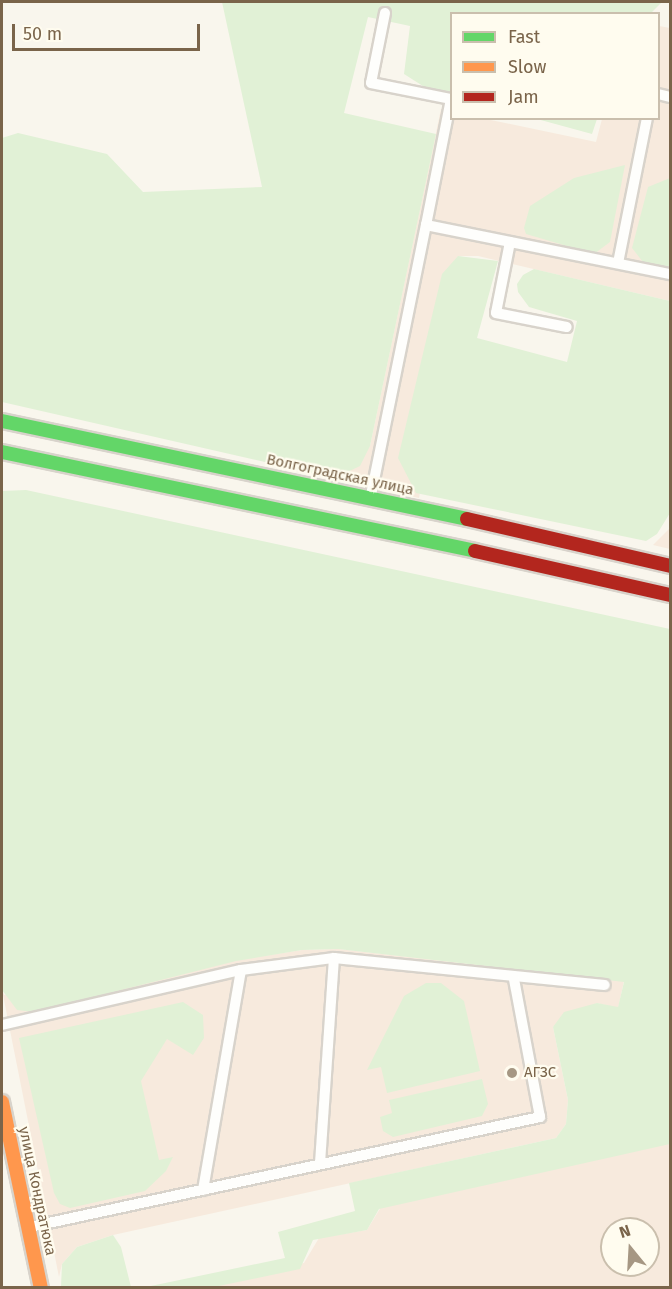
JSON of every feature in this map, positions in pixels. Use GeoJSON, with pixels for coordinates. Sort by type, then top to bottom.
{"type":"FeatureCollection","features":[{"type":"Feature","properties":{"kind":"main road","name":"Волгоградская улица"},"geometry":{"type":"LineString","coordinates":[[2,422],[371,497],[670,566]]}},
{"type":"Feature","properties":{"kind":"main road"},"geometry":{"type":"LineString","coordinates":[[2,452],[367,526],[670,595]]}},
{"type":"Feature","properties":{"kind":"main road","name":"улица Кондратюка"},"geometry":{"type":"LineString","coordinates":[[2,1102],[41,1287]]}},
{"type":"Feature","properties":{"kind":"lane"},"geometry":{"type":"LineString","coordinates":[[385,13],[370,82],[450,99]]}},
{"type":"Feature","properties":{"kind":"lane"},"geometry":{"type":"LineString","coordinates":[[371,497],[450,104]]}},
{"type":"Feature","properties":{"kind":"lane"},"geometry":{"type":"LineString","coordinates":[[618,263],[647,120]]}},
{"type":"Feature","properties":{"kind":"lane"},"geometry":{"type":"LineString","coordinates":[[426,225],[670,274]]}},
{"type":"Feature","properties":{"kind":"lane"},"geometry":{"type":"LineString","coordinates":[[510,242],[496,313],[567,327]]}},
{"type":"Feature","properties":{"kind":"lane"},"geometry":{"type":"LineString","coordinates":[[321,1163],[334,958]]}},
{"type":"Feature","properties":{"kind":"lane"},"geometry":{"type":"LineString","coordinates":[[2,1025],[241,970],[334,958],[514,979],[605,985]]}},
{"type":"Feature","properties":{"kind":"lane"},"geometry":{"type":"LineString","coordinates":[[203,1190],[241,970]]}},
{"type":"Feature","properties":{"kind":"lane"},"geometry":{"type":"LineString","coordinates":[[27,1227],[540,1116],[514,979]]}},
{"type":"Feature","properties":{"kind":"shaded area"},"geometry":{"type":"Polygon","coordinates":[[[660,26],[670,28],[670,301],[478,256],[458,256],[419,498],[335,478],[370,446],[441,109],[450,111],[450,120],[491,120],[596,142],[602,120],[660,120],[660,26]]]}},
{"type":"Feature","properties":{"kind":"shaded area"},"geometry":{"type":"Polygon","coordinates":[[[670,528],[670,549],[653,545],[670,528]]]}},
{"type":"Feature","properties":{"kind":"shaded area"},"geometry":{"type":"Polygon","coordinates":[[[338,949],[624,981],[618,1008],[597,1003],[553,1027],[568,1100],[566,1124],[556,1138],[113,1235],[77,1247],[62,1264],[59,1277],[2,990],[4,995],[302,950],[338,949]]]}},
{"type":"Feature","properties":{"kind":"shaded area"},"geometry":{"type":"Polygon","coordinates":[[[670,1140],[670,1287],[188,1288],[304,1263],[319,1238],[367,1230],[381,1207],[670,1140]]]}},
{"type":"Feature","properties":{"kind":"green space"},"geometry":{"type":"Polygon","coordinates":[[[222,2],[662,2],[652,12],[450,12],[450,95],[426,88],[404,74],[410,26],[368,17],[344,113],[436,134],[370,446],[360,466],[335,478],[2,402],[2,138],[18,133],[107,154],[143,192],[262,187],[222,2]]]}},
{"type":"Feature","properties":{"kind":"green space"},"geometry":{"type":"Polygon","coordinates":[[[541,120],[597,120],[592,134],[541,120]]]}},
{"type":"Feature","properties":{"kind":"green space"},"geometry":{"type":"Polygon","coordinates":[[[625,165],[610,242],[594,254],[526,234],[524,228],[530,206],[574,178],[625,165]]]}},
{"type":"Feature","properties":{"kind":"green space"},"geometry":{"type":"Polygon","coordinates":[[[670,178],[670,268],[643,262],[632,248],[648,187],[670,178]]]}},
{"type":"Feature","properties":{"kind":"green space"},"geometry":{"type":"Polygon","coordinates":[[[458,256],[498,261],[477,338],[567,362],[577,321],[529,307],[518,292],[517,284],[523,275],[534,269],[670,301],[670,513],[657,534],[646,541],[416,493],[398,458],[442,274],[458,256]]]}},
{"type":"Feature","properties":{"kind":"green space"},"geometry":{"type":"Polygon","coordinates":[[[26,490],[670,629],[670,1144],[379,1209],[367,1230],[313,1240],[300,1269],[214,1287],[146,1287],[285,1258],[278,1232],[355,1211],[349,1183],[556,1138],[566,1124],[568,1100],[553,1027],[564,1012],[597,1003],[618,1007],[624,982],[338,949],[302,950],[236,961],[34,1012],[17,1010],[2,990],[2,491],[26,490]]]}},
{"type":"Feature","properties":{"kind":"green space"},"geometry":{"type":"Polygon","coordinates":[[[426,983],[441,983],[464,1001],[480,1071],[387,1093],[381,1067],[367,1070],[404,996],[426,983]]]}},
{"type":"Feature","properties":{"kind":"green space"},"geometry":{"type":"Polygon","coordinates":[[[183,1002],[203,1015],[204,1038],[193,1055],[167,1039],[141,1081],[159,1160],[173,1157],[166,1171],[145,1191],[70,1208],[60,1204],[54,1193],[19,1038],[183,1002]]]}},
{"type":"Feature","properties":{"kind":"green space"},"geometry":{"type":"Polygon","coordinates":[[[482,1079],[488,1104],[482,1116],[393,1137],[383,1131],[380,1117],[392,1113],[389,1100],[482,1079]]]}},
{"type":"Feature","properties":{"kind":"green space"},"geometry":{"type":"Polygon","coordinates":[[[113,1235],[121,1247],[131,1287],[61,1287],[62,1264],[77,1247],[113,1235]]]}},
{"type":"Feature","properties":{"kind":"traffic: fast"},"geometry":{"type":"LineString","coordinates":[[2,421],[467,519]]}},
{"type":"Feature","properties":{"kind":"traffic: fast"},"geometry":{"type":"LineString","coordinates":[[2,452],[475,551]]}},
{"type":"Feature","properties":{"kind":"traffic: slow"},"geometry":{"type":"LineString","coordinates":[[2,1102],[41,1288]]}},
{"type":"Feature","properties":{"kind":"traffic: jam"},"geometry":{"type":"LineString","coordinates":[[467,519],[670,566]]}},
{"type":"Feature","properties":{"kind":"traffic: jam"},"geometry":{"type":"LineString","coordinates":[[475,551],[670,595]]}},
{"type":"Feature","properties":{"kind":"place","name":"АГЗС"},"geometry":{"type":"Point","coordinates":[512,1073]}}]}
